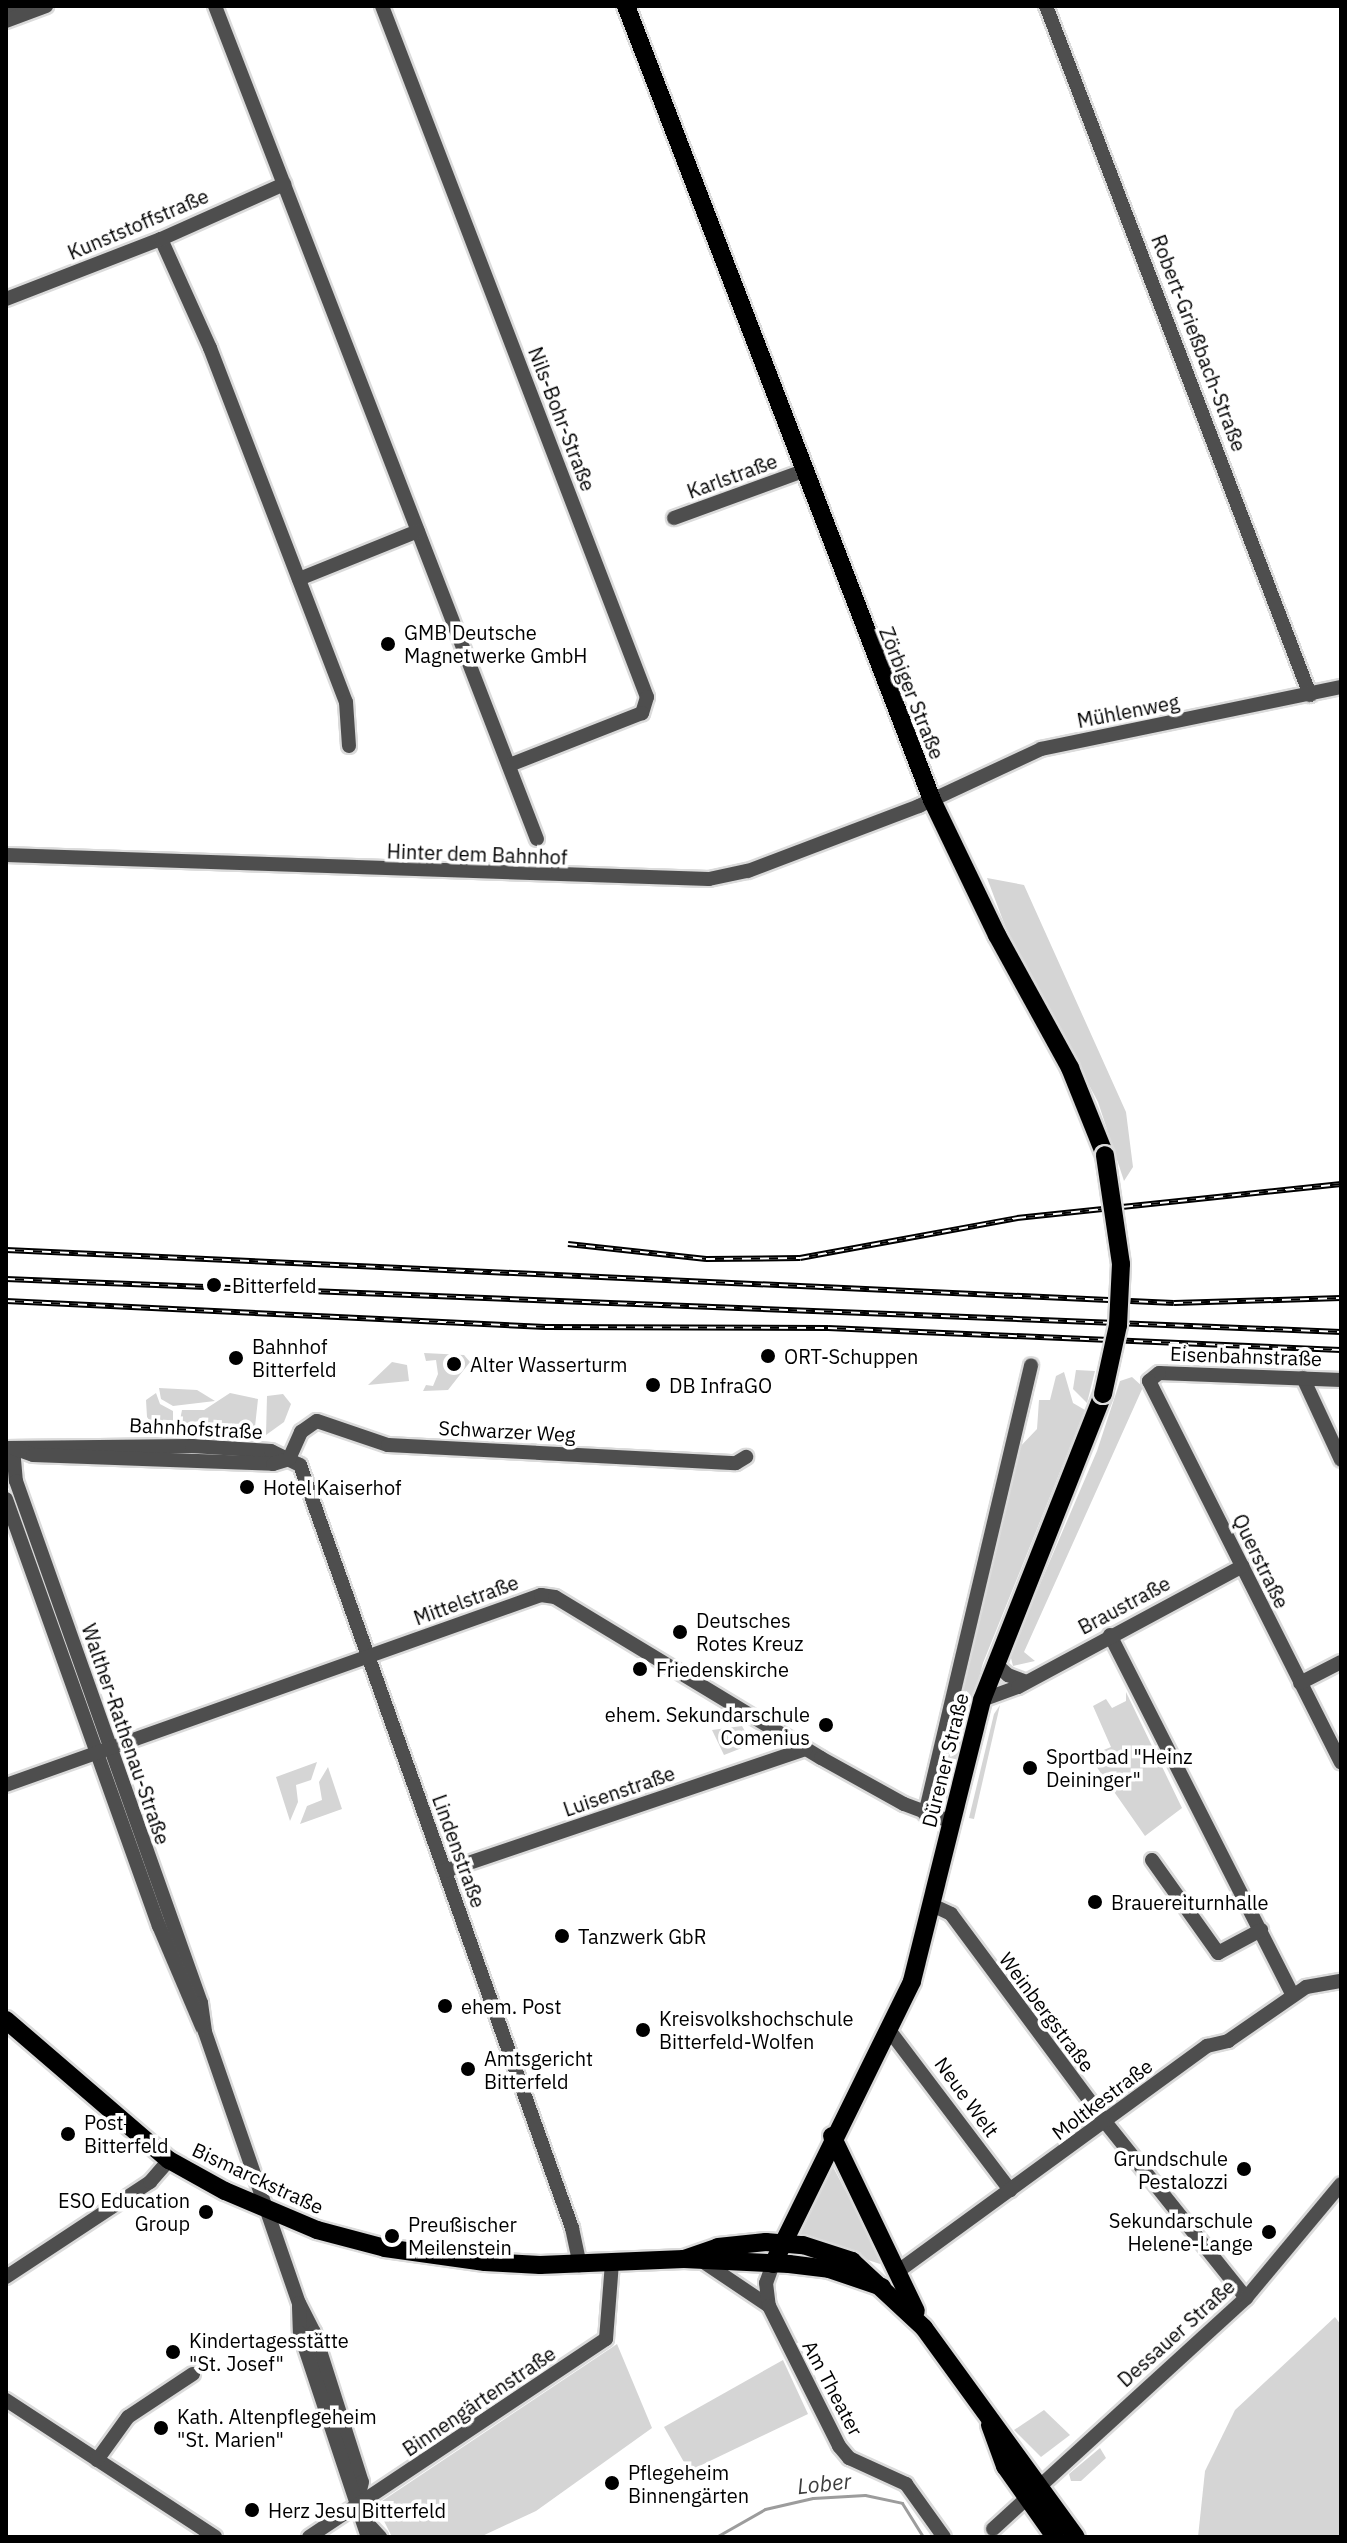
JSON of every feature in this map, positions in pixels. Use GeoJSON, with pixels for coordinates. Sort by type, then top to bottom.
{"type":"FeatureCollection","features":[{"type":"Feature","properties":{"kind":"main road","name":"Zörbiger Straße"},"geometry":{"type":"LineString","coordinates":[[626,6],[932,800],[997,935],[1070,1068],[1105,1155],[1116,1203],[1121,1275],[1118,1325],[1103,1394]]}},
{"type":"Feature","properties":{"kind":"main road","name":"Dürener Straße"},"geometry":{"type":"LineString","coordinates":[[773,2264],[832,2136],[889,2030],[915,1972],[982,1700],[1103,1394]]}},
{"type":"Feature","properties":{"kind":"main road","name":"Bismarckstraße"},"geometry":{"type":"LineString","coordinates":[[6,2020],[169,2160],[269,2212],[317,2230],[414,2253],[485,2262],[580,2265],[684,2259],[705,2263],[773,2264],[829,2269],[882,2287]]}},
{"type":"Feature","properties":{"kind":"main road"},"geometry":{"type":"LineString","coordinates":[[832,2136],[924,2328]]}},
{"type":"Feature","properties":{"kind":"main road","name":"Bismarckstraße"},"geometry":{"type":"LineString","coordinates":[[684,2259],[718,2247],[781,2243],[835,2253],[882,2287],[924,2328],[990,2425],[1007,2440],[1031,2492]]}},
{"type":"Feature","properties":{"kind":"main road"},"geometry":{"type":"LineString","coordinates":[[1031,2492],[1055,2537]]}},
{"type":"Feature","properties":{"kind":"main road"},"geometry":{"type":"LineString","coordinates":[[1031,2492],[1076,2537]]}},
{"type":"Feature","properties":{"kind":"street"},"geometry":{"type":"LineString","coordinates":[[6,10],[15,6]]}},
{"type":"Feature","properties":{"kind":"street"},"geometry":{"type":"LineString","coordinates":[[6,21],[46,6]]}},
{"type":"Feature","properties":{"kind":"street"},"geometry":{"type":"LineString","coordinates":[[215,6],[537,839]]}},
{"type":"Feature","properties":{"kind":"street","name":"Nils-Bohr-Straße"},"geometry":{"type":"LineString","coordinates":[[382,6],[647,697],[642,713],[509,765]]}},
{"type":"Feature","properties":{"kind":"street","name":"Robert-Grießbach-Straße"},"geometry":{"type":"LineString","coordinates":[[1046,6],[1310,695]]}},
{"type":"Feature","properties":{"kind":"street","name":"Kunststoffstraße"},"geometry":{"type":"LineString","coordinates":[[6,299],[161,239],[284,184]]}},
{"type":"Feature","properties":{"kind":"street"},"geometry":{"type":"LineString","coordinates":[[161,239],[210,348],[346,702],[349,746]]}},
{"type":"Feature","properties":{"kind":"street","name":"Karlstraße"},"geometry":{"type":"LineString","coordinates":[[674,518],[803,471]]}},
{"type":"Feature","properties":{"kind":"street"},"geometry":{"type":"LineString","coordinates":[[299,579],[418,531]]}},
{"type":"Feature","properties":{"kind":"street","name":"Mühlenweg"},"geometry":{"type":"LineString","coordinates":[[932,800],[1041,749],[1341,687]]}},
{"type":"Feature","properties":{"kind":"street","name":"Hinter dem Bahnhof"},"geometry":{"type":"LineString","coordinates":[[6,855],[693,881],[748,871],[932,800]]}},
{"type":"Feature","properties":{"kind":"street","name":"Dürener Straße"},"geometry":{"type":"LineString","coordinates":[[925,1814],[1031,1365]]}},
{"type":"Feature","properties":{"kind":"street","name":"Eisenbahnstraße"},"geometry":{"type":"LineString","coordinates":[[1150,1377],[1341,1380]]}},
{"type":"Feature","properties":{"kind":"street","name":"Querstraße"},"geometry":{"type":"LineString","coordinates":[[1150,1377],[1341,1762]]}},
{"type":"Feature","properties":{"kind":"street"},"geometry":{"type":"LineString","coordinates":[[1303,1378],[1341,1460]]}},
{"type":"Feature","properties":{"kind":"street","name":"Schwarzer Weg"},"geometry":{"type":"LineString","coordinates":[[289,1459],[301,1432],[317,1421],[388,1445],[736,1463],[746,1457]]}},
{"type":"Feature","properties":{"kind":"street","name":"Bahnhofstraße"},"geometry":{"type":"LineString","coordinates":[[10,1448],[177,1445],[271,1451],[289,1459]]}},
{"type":"Feature","properties":{"kind":"street","name":"Walther-Rathenau-Straße"},"geometry":{"type":"LineString","coordinates":[[10,1448],[16,1481],[190,2010],[205,2032],[299,2303],[300,2333],[347,2485],[359,2501],[368,2531],[380,2537]]}},
{"type":"Feature","properties":{"kind":"street","name":"Lindenstraße"},"geometry":{"type":"LineString","coordinates":[[289,1459],[300,1465],[308,1482],[572,2228],[580,2265]]}},
{"type":"Feature","properties":{"kind":"street","name":"Walther-Rathenau-Straße"},"geometry":{"type":"LineString","coordinates":[[6,1499],[102,1749]]}},
{"type":"Feature","properties":{"kind":"street","name":"Braustraße"},"geometry":{"type":"LineString","coordinates":[[982,1700],[1243,1566]]}},
{"type":"Feature","properties":{"kind":"street","name":"Mittelstraße"},"geometry":{"type":"LineString","coordinates":[[6,1785],[541,1595],[555,1597],[806,1749],[925,1814],[952,1822]]}},
{"type":"Feature","properties":{"kind":"street"},"geometry":{"type":"LineString","coordinates":[[1110,1635],[1293,1995]]}},
{"type":"Feature","properties":{"kind":"street"},"geometry":{"type":"LineString","coordinates":[[1300,1683],[1341,1662]]}},
{"type":"Feature","properties":{"kind":"street"},"geometry":{"type":"LineString","coordinates":[[995,1663],[1009,1677],[1024,1681]]}},
{"type":"Feature","properties":{"kind":"street","name":"Luisenstraße"},"geometry":{"type":"LineString","coordinates":[[445,1871],[806,1749]]}},
{"type":"Feature","properties":{"kind":"street"},"geometry":{"type":"LineString","coordinates":[[1152,1860],[1218,1953],[1261,1930]]}},
{"type":"Feature","properties":{"kind":"street","name":"Weinbergstraße"},"geometry":{"type":"LineString","coordinates":[[932,1905],[951,1914],[1106,2123],[1246,2298]]}},
{"type":"Feature","properties":{"kind":"street","name":"Moltkestraße"},"geometry":{"type":"LineString","coordinates":[[897,2272],[1106,2123],[1207,2046],[1228,2041],[1306,1987],[1341,1981]]}},
{"type":"Feature","properties":{"kind":"street","name":"Neue Welt"},"geometry":{"type":"LineString","coordinates":[[889,2030],[1010,2190]]}},
{"type":"Feature","properties":{"kind":"street"},"geometry":{"type":"LineString","coordinates":[[6,2277],[150,2182],[169,2160]]}},
{"type":"Feature","properties":{"kind":"street","name":"Dessauer Straße"},"geometry":{"type":"LineString","coordinates":[[993,2529],[1246,2298],[1338,2195]]}},
{"type":"Feature","properties":{"kind":"street","name":"Binnengärtenstraße"},"geometry":{"type":"LineString","coordinates":[[309,2537],[606,2339],[612,2263]]}},
{"type":"Feature","properties":{"kind":"street","name":"Am Theater"},"geometry":{"type":"LineString","coordinates":[[705,2263],[769,2306],[839,2446],[849,2458],[906,2484],[944,2537]]}},
{"type":"Feature","properties":{"kind":"street"},"geometry":{"type":"LineString","coordinates":[[769,2306],[766,2283],[773,2264]]}},
{"type":"Feature","properties":{"kind":"street"},"geometry":{"type":"LineString","coordinates":[[97,2460],[128,2417],[193,2374]]}},
{"type":"Feature","properties":{"kind":"street"},"geometry":{"type":"LineString","coordinates":[[6,2400],[215,2537]]}},
{"type":"Feature","properties":{"kind":"shaded area"},"geometry":{"type":"Polygon","coordinates":[[[987,878],[1024,885],[1126,1112],[1133,1167],[1124,1181],[1098,1102],[1007,931],[987,878]]]}},
{"type":"Feature","properties":{"kind":"shaded area"},"geometry":{"type":"Polygon","coordinates":[[[424,1353],[464,1355],[470,1362],[448,1390],[423,1391],[426,1385],[433,1386],[438,1374],[436,1360],[426,1361],[424,1353]]]}},
{"type":"Feature","properties":{"kind":"shaded area"},"geometry":{"type":"Polygon","coordinates":[[[392,1362],[407,1365],[409,1381],[368,1385],[392,1362]]]}},
{"type":"Feature","properties":{"kind":"shaded area"},"geometry":{"type":"Polygon","coordinates":[[[1076,1370],[1095,1371],[1087,1403],[1073,1389],[1076,1370]]]}},
{"type":"Feature","properties":{"kind":"shaded area"},"geometry":{"type":"Polygon","coordinates":[[[1064,1372],[1073,1403],[1085,1410],[983,1663],[949,1792],[935,1798],[979,1625],[974,1622],[1014,1453],[1037,1429],[1039,1400],[1050,1400],[1056,1376],[1064,1372]]]}},
{"type":"Feature","properties":{"kind":"shaded area"},"geometry":{"type":"Polygon","coordinates":[[[1132,1377],[1143,1387],[1024,1652],[1035,1661],[1013,1666],[1010,1654],[1097,1451],[1120,1381],[1132,1377]]]}},
{"type":"Feature","properties":{"kind":"shaded area"},"geometry":{"type":"Polygon","coordinates":[[[159,1388],[197,1390],[215,1401],[173,1406],[161,1399],[159,1388]]]}},
{"type":"Feature","properties":{"kind":"shaded area"},"geometry":{"type":"Polygon","coordinates":[[[156,1393],[160,1404],[173,1411],[173,1434],[158,1432],[147,1417],[146,1400],[156,1393]]]}},
{"type":"Feature","properties":{"kind":"shaded area"},"geometry":{"type":"Polygon","coordinates":[[[230,1393],[258,1399],[254,1436],[178,1430],[182,1410],[204,1410],[230,1393]]]}},
{"type":"Feature","properties":{"kind":"shaded area"},"geometry":{"type":"Polygon","coordinates":[[[283,1394],[291,1404],[284,1422],[266,1435],[267,1396],[283,1394]]]}},
{"type":"Feature","properties":{"kind":"shaded area"},"geometry":{"type":"Polygon","coordinates":[[[1126,1692],[1182,1808],[1145,1836],[1089,1756],[1111,1747],[1093,1706],[1106,1699],[1112,1708],[1126,1701],[1126,1692]]]}},
{"type":"Feature","properties":{"kind":"shaded area"},"geometry":{"type":"Polygon","coordinates":[[[1000,1705],[974,1819],[969,1818],[994,1714],[1000,1705]]]}},
{"type":"Feature","properties":{"kind":"shaded area"},"geometry":{"type":"Polygon","coordinates":[[[742,1726],[752,1744],[724,1755],[712,1730],[742,1726]]]}},
{"type":"Feature","properties":{"kind":"shaded area"},"geometry":{"type":"Polygon","coordinates":[[[317,1762],[311,1780],[296,1785],[298,1802],[290,1821],[276,1777],[317,1762]]]}},
{"type":"Feature","properties":{"kind":"shaded area"},"geometry":{"type":"Polygon","coordinates":[[[328,1767],[342,1809],[300,1824],[307,1806],[322,1800],[319,1782],[328,1767]]]}},
{"type":"Feature","properties":{"kind":"shaded area"},"geometry":{"type":"Polygon","coordinates":[[[832,2165],[882,2260],[880,2264],[799,2237],[832,2165]]]}},
{"type":"Feature","properties":{"kind":"shaded area"},"geometry":{"type":"Polygon","coordinates":[[[1335,2317],[1341,2325],[1341,2537],[1198,2537],[1205,2471],[1235,2410],[1335,2317]]]}},
{"type":"Feature","properties":{"kind":"shaded area"},"geometry":{"type":"Polygon","coordinates":[[[617,2344],[652,2428],[536,2511],[480,2537],[392,2537],[376,2505],[617,2344]]]}},
{"type":"Feature","properties":{"kind":"shaded area"},"geometry":{"type":"Polygon","coordinates":[[[783,2360],[808,2414],[689,2471],[664,2427],[783,2360]]]}},
{"type":"Feature","properties":{"kind":"shaded area"},"geometry":{"type":"Polygon","coordinates":[[[1044,2410],[1070,2435],[1041,2457],[1014,2430],[1044,2410]]]}},
{"type":"Feature","properties":{"kind":"shaded area"},"geometry":{"type":"Polygon","coordinates":[[[1100,2448],[1106,2458],[1081,2481],[1071,2481],[1069,2474],[1100,2448]]]}},
{"type":"Feature","properties":{"kind":"waterway","name":"Lober"},"geometry":{"type":"LineString","coordinates":[[716,2537],[765,2509],[813,2498],[865,2495],[902,2503],[923,2537]]}},
{"type":"Feature","properties":{"kind":"railway"},"geometry":{"type":"LineString","coordinates":[[568,1244],[706,1259],[800,1258],[1017,1218],[1341,1184]]}},
{"type":"Feature","properties":{"kind":"railway"},"geometry":{"type":"LineString","coordinates":[[6,1250],[1174,1303],[1341,1298]]}},
{"type":"Feature","properties":{"kind":"railway"},"geometry":{"type":"LineString","coordinates":[[6,1279],[1341,1332]]}},
{"type":"Feature","properties":{"kind":"railway"},"geometry":{"type":"LineString","coordinates":[[6,1301],[545,1327],[828,1328],[1341,1350]]}},
{"type":"Feature","properties":{"kind":"place","name":"GMB Deutsche Magnetwerke GmbH"},"geometry":{"type":"Point","coordinates":[388,644]}},
{"type":"Feature","properties":{"kind":"place","name":"Bitterfeld"},"geometry":{"type":"Point","coordinates":[214,1285]}},
{"type":"Feature","properties":{"kind":"place","name":"ORT-Schuppen"},"geometry":{"type":"Point","coordinates":[768,1356]}},
{"type":"Feature","properties":{"kind":"place","name":"Bahnhof Bitterfeld"},"geometry":{"type":"Point","coordinates":[236,1358]}},
{"type":"Feature","properties":{"kind":"place","name":"Alter Wasserturm"},"geometry":{"type":"Point","coordinates":[454,1364]}},
{"type":"Feature","properties":{"kind":"place","name":"DB InfraGO"},"geometry":{"type":"Point","coordinates":[653,1385]}},
{"type":"Feature","properties":{"kind":"place","name":"Hotel Kaiserhof"},"geometry":{"type":"Point","coordinates":[247,1487]}},
{"type":"Feature","properties":{"kind":"place","name":"Deutsches Rotes Kreuz"},"geometry":{"type":"Point","coordinates":[680,1632]}},
{"type":"Feature","properties":{"kind":"place","name":"Friedenskirche"},"geometry":{"type":"Point","coordinates":[640,1669]}},
{"type":"Feature","properties":{"kind":"place","name":"ehem. Sekundarschule Comenius"},"geometry":{"type":"Point","coordinates":[826,1725]}},
{"type":"Feature","properties":{"kind":"place","name":"Sportbad \"Heinz Deininger\""},"geometry":{"type":"Point","coordinates":[1030,1768]}},
{"type":"Feature","properties":{"kind":"place","name":"Brauereiturnhalle"},"geometry":{"type":"Point","coordinates":[1095,1902]}},
{"type":"Feature","properties":{"kind":"place","name":"Tanzwerk GbR"},"geometry":{"type":"Point","coordinates":[562,1936]}},
{"type":"Feature","properties":{"kind":"place","name":"ehem. Post"},"geometry":{"type":"Point","coordinates":[445,2006]}},
{"type":"Feature","properties":{"kind":"place","name":"Kreisvolkshochschule Bitterfeld-Wolfen"},"geometry":{"type":"Point","coordinates":[643,2030]}},
{"type":"Feature","properties":{"kind":"place","name":"Amtsgericht Bitterfeld"},"geometry":{"type":"Point","coordinates":[468,2069]}},
{"type":"Feature","properties":{"kind":"place","name":"Post Bitterfeld"},"geometry":{"type":"Point","coordinates":[68,2134]}},
{"type":"Feature","properties":{"kind":"place","name":"Grundschule Pestalozzi"},"geometry":{"type":"Point","coordinates":[1244,2169]}},
{"type":"Feature","properties":{"kind":"place","name":"ESO Education Group"},"geometry":{"type":"Point","coordinates":[206,2212]}},
{"type":"Feature","properties":{"kind":"place","name":"Sekundarschule Helene-Lange"},"geometry":{"type":"Point","coordinates":[1269,2232]}},
{"type":"Feature","properties":{"kind":"place","name":"Preußischer Meilenstein"},"geometry":{"type":"Point","coordinates":[392,2236]}},
{"type":"Feature","properties":{"kind":"place","name":"Kindertagesstätte \"St. Josef\""},"geometry":{"type":"Point","coordinates":[173,2352]}},
{"type":"Feature","properties":{"kind":"place","name":"Kath. Altenpflegeheim \"St. Marien\""},"geometry":{"type":"Point","coordinates":[161,2428]}},
{"type":"Feature","properties":{"kind":"place","name":"Pflegeheim Binnengärten"},"geometry":{"type":"Point","coordinates":[612,2483]}},
{"type":"Feature","properties":{"kind":"place","name":"Herz Jesu Bitterfeld"},"geometry":{"type":"Point","coordinates":[252,2510]}}]}
